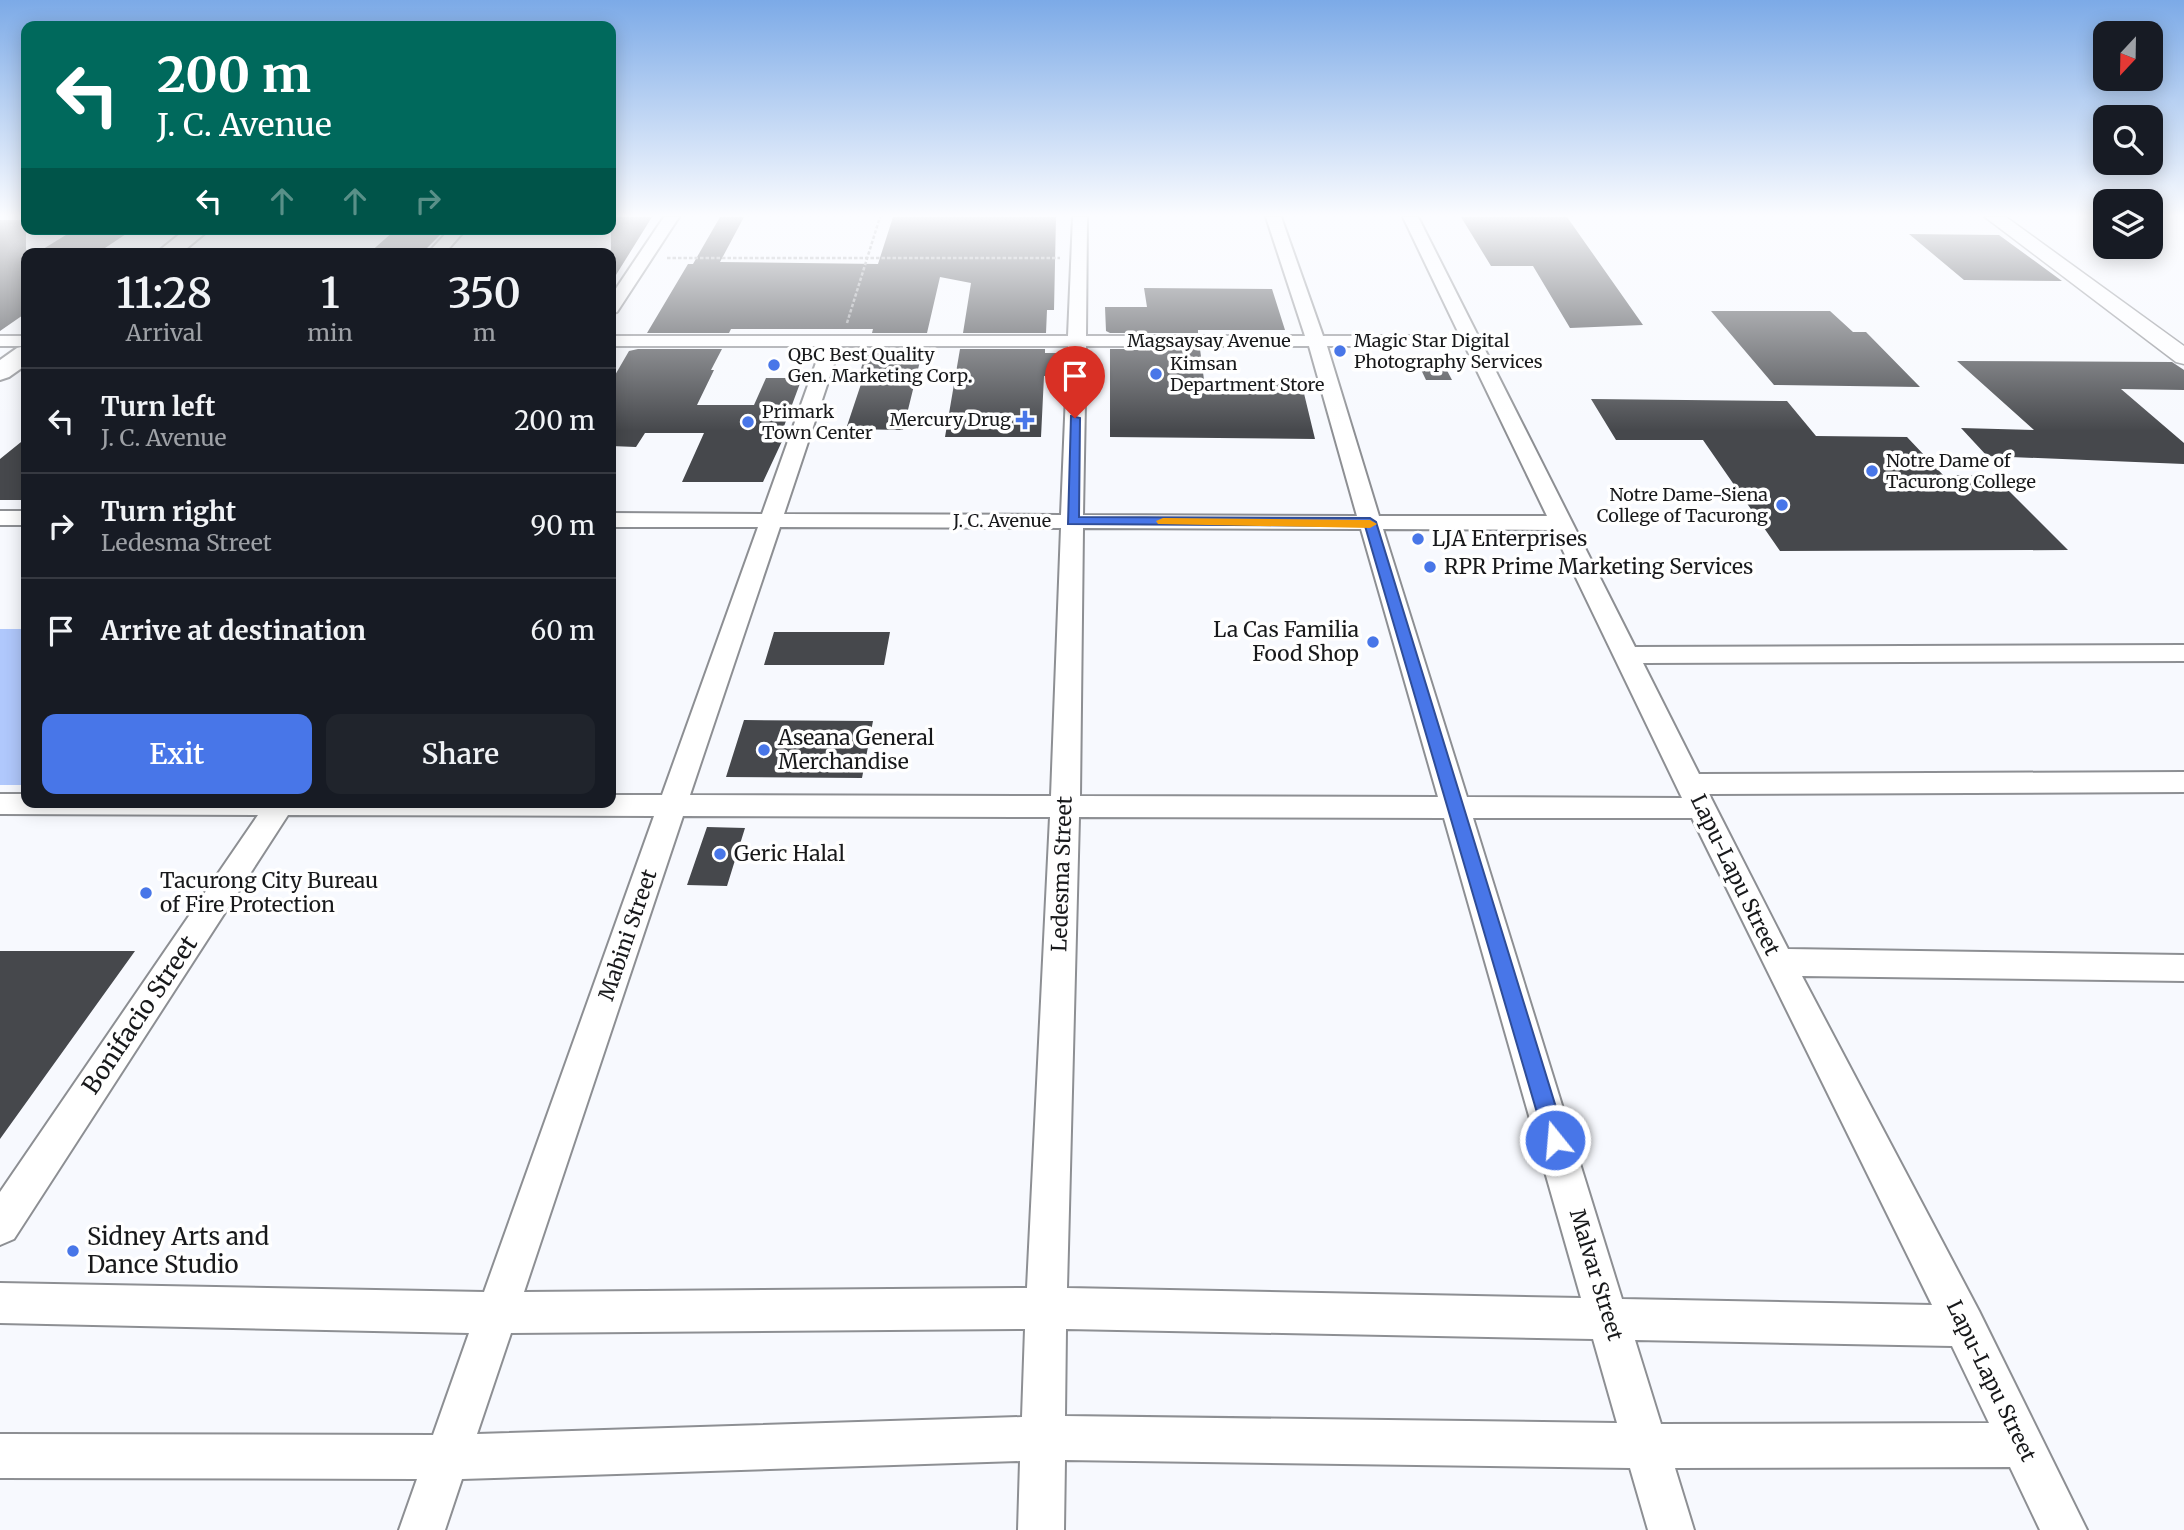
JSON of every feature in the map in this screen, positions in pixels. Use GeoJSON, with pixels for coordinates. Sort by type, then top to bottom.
{"type":"FeatureCollection","features":[{"type":"Feature","properties":{"kind":"main road"},"geometry":{"type":"LineString","coordinates":[[0,372],[21,357]]}},
{"type":"Feature","properties":{"kind":"street","name":"Ledesma Street"},"geometry":{"type":"LineString","coordinates":[[1041,1530],[1046,1308],[1065,807],[1078,288]]}},
{"type":"Feature","properties":{"kind":"street","name":"Malvar Street"},"geometry":{"type":"LineString","coordinates":[[1298,288],[1316,341],[1671,1530]]}},
{"type":"Feature","properties":{"kind":"street","name":"Lapu-Lapu Street"},"geometry":{"type":"LineString","coordinates":[[1445,288],[1778,962],[1964,1326],[2064,1530]]}},
{"type":"Feature","properties":{"kind":"street"},"geometry":{"type":"LineString","coordinates":[[2091,288],[2184,357]]}},
{"type":"Feature","properties":{"kind":"street"},"geometry":{"type":"LineString","coordinates":[[0,341],[21,341]]}},
{"type":"Feature","properties":{"kind":"street","name":"Magsaysay Avenue"},"geometry":{"type":"LineString","coordinates":[[616,341],[1471,341]]}},
{"type":"Feature","properties":{"kind":"street","name":"Mabini Street"},"geometry":{"type":"LineString","coordinates":[[422,1530],[772,520],[838,341]]}},
{"type":"Feature","properties":{"kind":"street"},"geometry":{"type":"LineString","coordinates":[[0,518],[21,518]]}},
{"type":"Feature","properties":{"kind":"street","name":"J. C. Avenue"},"geometry":{"type":"LineString","coordinates":[[616,520],[1561,523]]}},
{"type":"Feature","properties":{"kind":"street"},"geometry":{"type":"LineString","coordinates":[[1626,654],[2184,653]]}},
{"type":"Feature","properties":{"kind":"street"},"geometry":{"type":"LineString","coordinates":[[616,806],[1455,807],[1696,796],[2184,782]]}},
{"type":"Feature","properties":{"kind":"street"},"geometry":{"type":"LineString","coordinates":[[0,804],[21,804]]}},
{"type":"Feature","properties":{"kind":"street","name":"Bonifacio Street"},"geometry":{"type":"LineString","coordinates":[[0,1226],[277,808]]}},
{"type":"Feature","properties":{"kind":"street"},"geometry":{"type":"LineString","coordinates":[[1778,962],[2184,968]]}},
{"type":"Feature","properties":{"kind":"street"},"geometry":{"type":"LineString","coordinates":[[0,1304],[498,1313],[1046,1308],[1964,1326]]}},
{"type":"Feature","properties":{"kind":"street"},"geometry":{"type":"LineString","coordinates":[[0,1456],[447,1457],[1043,1438],[1647,1447],[2022,1445]]}},
{"type":"Feature","properties":{"kind":"path"},"geometry":{"type":"LineString","coordinates":[[838,341],[856,288]]}},
{"type":"Feature","properties":{"kind":"shaded area"},"geometry":{"type":"Polygon","coordinates":[[[0,629],[21,629],[21,785],[0,785],[0,629]]]}},
{"type":"Feature","properties":{"kind":"building"},"geometry":{"type":"Polygon","coordinates":[[[0,288],[21,288],[21,316],[0,331],[0,288]]]}},
{"type":"Feature","properties":{"kind":"building"},"geometry":{"type":"Polygon","coordinates":[[[674,288],[937,288],[927,333],[872,333],[873,329],[731,329],[729,333],[647,333],[674,288]]]}},
{"type":"Feature","properties":{"kind":"building"},"geometry":{"type":"Polygon","coordinates":[[[970,288],[1054,288],[1054,310],[1047,310],[1046,333],[963,333],[970,288]]]}},
{"type":"Feature","properties":{"kind":"building"},"geometry":{"type":"Polygon","coordinates":[[[1144,288],[1272,289],[1285,330],[1198,330],[1198,333],[1106,331],[1105,307],[1147,307],[1144,288]]]}},
{"type":"Feature","properties":{"kind":"building"},"geometry":{"type":"Polygon","coordinates":[[[1546,288],[1617,288],[1643,325],[1570,328],[1546,288]]]}},
{"type":"Feature","properties":{"kind":"building"},"geometry":{"type":"Polygon","coordinates":[[[1711,311],[1830,311],[1853,332],[1866,332],[1920,387],[1774,385],[1711,311]]]}},
{"type":"Feature","properties":{"kind":"building"},"geometry":{"type":"Polygon","coordinates":[[[722,349],[697,405],[754,405],[766,378],[802,378],[780,437],[784,437],[763,482],[682,482],[704,433],[645,433],[636,447],[616,446],[616,373],[629,351],[722,349]]]}},
{"type":"Feature","properties":{"kind":"building"},"geometry":{"type":"Polygon","coordinates":[[[867,349],[923,349],[903,430],[846,429],[864,375],[859,375],[867,349]]]}},
{"type":"Feature","properties":{"kind":"building"},"geometry":{"type":"Polygon","coordinates":[[[960,349],[1045,349],[1045,353],[1059,353],[1057,376],[1044,376],[1041,437],[945,437],[960,349]]]}},
{"type":"Feature","properties":{"kind":"building"},"geometry":{"type":"Polygon","coordinates":[[[1110,349],[1200,349],[1204,380],[1301,381],[1315,439],[1110,437],[1110,349]]]}},
{"type":"Feature","properties":{"kind":"building"},"geometry":{"type":"Polygon","coordinates":[[[1414,355],[1439,355],[1452,380],[1426,380],[1414,355]]]}},
{"type":"Feature","properties":{"kind":"building"},"geometry":{"type":"Polygon","coordinates":[[[1957,361],[2172,362],[2184,370],[2184,390],[2121,389],[2184,443],[2184,464],[1987,456],[1961,428],[2034,430],[1957,361]]]}},
{"type":"Feature","properties":{"kind":"building"},"geometry":{"type":"Polygon","coordinates":[[[1591,399],[1787,401],[1816,436],[1907,437],[1943,475],[1994,476],[2068,550],[1780,551],[1703,440],[1616,440],[1591,399]]]}},
{"type":"Feature","properties":{"kind":"building"},"geometry":{"type":"Polygon","coordinates":[[[21,442],[21,500],[0,500],[0,459],[21,442]]]}},
{"type":"Feature","properties":{"kind":"building"},"geometry":{"type":"Polygon","coordinates":[[[774,632],[890,632],[884,665],[764,665],[774,632]]]}},
{"type":"Feature","properties":{"kind":"building"},"geometry":{"type":"Polygon","coordinates":[[[744,720],[873,721],[862,778],[726,777],[744,720]]]}},
{"type":"Feature","properties":{"kind":"building"},"geometry":{"type":"Polygon","coordinates":[[[707,827],[745,828],[727,886],[687,885],[707,827]]]}},
{"type":"Feature","properties":{"kind":"building"},"geometry":{"type":"Polygon","coordinates":[[[0,951],[135,951],[0,1139],[0,951]]]}},
{"type":"Feature","properties":{"kind":"slow traffic"},"geometry":{"type":"LineString","coordinates":[[1163,521],[1370,524]]}},
{"type":"Feature","properties":{"kind":"place","name":"Magic Star Digital Photography Services"},"geometry":{"type":"Point","coordinates":[1340,351]}},
{"type":"Feature","properties":{"kind":"place","name":"QBC Best Quality Gen. Marketing Corp."},"geometry":{"type":"Point","coordinates":[774,365]}},
{"type":"Feature","properties":{"kind":"place","name":"Kimsan Department Store"},"geometry":{"type":"Point","coordinates":[1156,374]}},
{"type":"Feature","properties":{"kind":"place","name":"Mercury Drug"},"geometry":{"type":"Point","coordinates":[1025,420]}},
{"type":"Feature","properties":{"kind":"place","name":"Primark Town Center"},"geometry":{"type":"Point","coordinates":[748,422]}},
{"type":"Feature","properties":{"kind":"place","name":"Notre Dame of Tacurong College"},"geometry":{"type":"Point","coordinates":[1872,471]}},
{"type":"Feature","properties":{"kind":"place","name":"Notre Dame-Siena College of Tacurong"},"geometry":{"type":"Point","coordinates":[1782,505]}},
{"type":"Feature","properties":{"kind":"place","name":"LJA Enterprises"},"geometry":{"type":"Point","coordinates":[1418,539]}},
{"type":"Feature","properties":{"kind":"place","name":"RPR Prime Marketing Services"},"geometry":{"type":"Point","coordinates":[1430,567]}},
{"type":"Feature","properties":{"kind":"place","name":"La Cas Familia Food Shop"},"geometry":{"type":"Point","coordinates":[1373,642]}},
{"type":"Feature","properties":{"kind":"place","name":"Aseana General Merchandise"},"geometry":{"type":"Point","coordinates":[764,750]}},
{"type":"Feature","properties":{"kind":"place","name":"Geric Halal"},"geometry":{"type":"Point","coordinates":[720,854]}},
{"type":"Feature","properties":{"kind":"place","name":"Tacurong City Bureau of Fire Protection"},"geometry":{"type":"Point","coordinates":[146,893]}},
{"type":"Feature","properties":{"kind":"place","name":"Sidney Arts and Dance Studio"},"geometry":{"type":"Point","coordinates":[73,1251]}},
{"type":"Feature","properties":{"kind":"route"},"geometry":{"type":"LineString","coordinates":[[1075,418],[1072,521],[1370,522],[1555,1140]]}}]}
